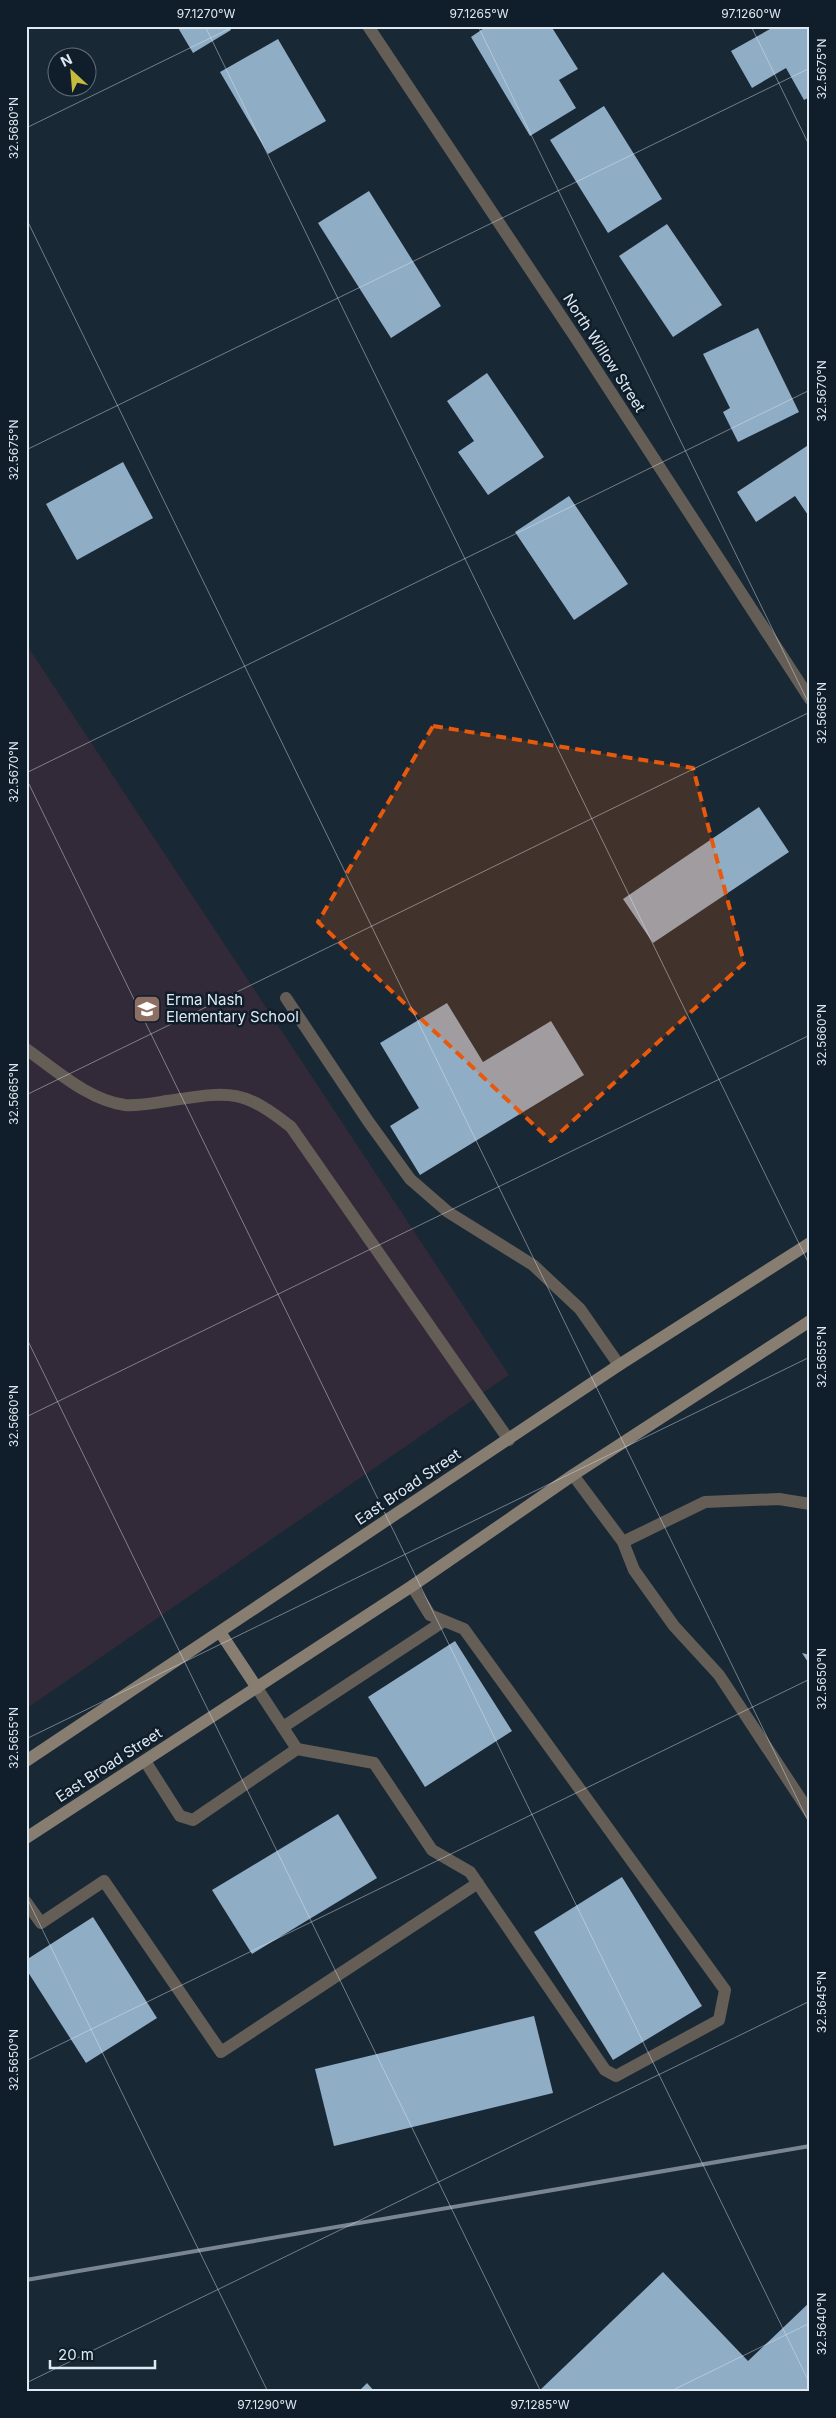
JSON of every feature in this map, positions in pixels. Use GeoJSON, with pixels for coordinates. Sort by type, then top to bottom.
{"type":"FeatureCollection","features":[{"type":"Feature","properties":{"kind":"main road","name":"East Broad Street"},"geometry":{"type":"LineString","coordinates":[[26,1760],[619,1365],[810,1243]]}},
{"type":"Feature","properties":{"kind":"main road","name":"East Broad Street"},"geometry":{"type":"LineString","coordinates":[[26,1838],[412,1586],[572,1475],[810,1321]]}},
{"type":"Feature","properties":{"kind":"main road"},"geometry":{"type":"LineString","coordinates":[[220,1632],[257,1688]]}},
{"type":"Feature","properties":{"kind":"street","name":"North Willow Street"},"geometry":{"type":"LineString","coordinates":[[368,26],[582,348],[810,699]]}},
{"type":"Feature","properties":{"kind":"street"},"geometry":{"type":"LineString","coordinates":[[286,998],[368,1121],[410,1179],[448,1212],[533,1265],[580,1309],[619,1365]]}},
{"type":"Feature","properties":{"kind":"street"},"geometry":{"type":"LineString","coordinates":[[26,1049],[75,1084],[111,1101],[126,1105],[156,1103],[222,1093],[244,1096],[269,1109],[291,1127],[509,1440]]}},
{"type":"Feature","properties":{"kind":"street"},"geometry":{"type":"LineString","coordinates":[[572,1475],[623,1542],[634,1570],[674,1626],[719,1675],[810,1813]]}},
{"type":"Feature","properties":{"kind":"street"},"geometry":{"type":"LineString","coordinates":[[623,1542],[705,1502],[779,1499],[810,1504]]}},
{"type":"Feature","properties":{"kind":"street"},"geometry":{"type":"LineString","coordinates":[[145,1761],[180,1816],[194,1820],[297,1749],[374,1763],[432,1850],[470,1872],[605,2070],[616,2076],[719,2020],[725,1990],[464,1629],[430,1615],[412,1586]]}},
{"type":"Feature","properties":{"kind":"street"},"geometry":{"type":"LineString","coordinates":[[283,1727],[444,1621]]}},
{"type":"Feature","properties":{"kind":"street"},"geometry":{"type":"LineString","coordinates":[[257,1688],[297,1749]]}},
{"type":"Feature","properties":{"kind":"street"},"geometry":{"type":"LineString","coordinates":[[26,1902],[40,1923],[104,1882],[221,2052],[478,1883]]}},
{"type":"Feature","properties":{"kind":"highlighted area"},"geometry":{"type":"Polygon","coordinates":[[[433,726],[693,768],[744,963],[551,1141],[318,922],[433,726]]]}},
{"type":"Feature","properties":{"kind":"shaded area","name":"Erma Nash Elementary School"},"geometry":{"type":"Polygon","coordinates":[[[26,644],[509,1375],[26,1709],[26,644]]]}},
{"type":"Feature","properties":{"kind":"building"},"geometry":{"type":"Polygon","coordinates":[[[177,26],[229,26],[231,30],[193,53],[177,26]]]}},
{"type":"Feature","properties":{"kind":"building"},"geometry":{"type":"Polygon","coordinates":[[[487,26],[551,26],[578,69],[559,80],[576,108],[530,136],[471,37],[487,26]]]}},
{"type":"Feature","properties":{"kind":"building"},"geometry":{"type":"Polygon","coordinates":[[[768,26],[810,26],[810,97],[804,100],[786,68],[752,88],[731,51],[770,29],[768,26]]]}},
{"type":"Feature","properties":{"kind":"building"},"geometry":{"type":"Polygon","coordinates":[[[278,39],[326,121],[268,154],[220,72],[278,39]]]}},
{"type":"Feature","properties":{"kind":"building"},"geometry":{"type":"Polygon","coordinates":[[[604,106],[662,199],[608,233],[550,140],[604,106]]]}},
{"type":"Feature","properties":{"kind":"building"},"geometry":{"type":"Polygon","coordinates":[[[369,191],[441,306],[391,338],[318,223],[369,191]]]}},
{"type":"Feature","properties":{"kind":"building"},"geometry":{"type":"Polygon","coordinates":[[[667,224],[722,305],[673,337],[619,256],[667,224]]]}},
{"type":"Feature","properties":{"kind":"building"},"geometry":{"type":"Polygon","coordinates":[[[758,328],[799,412],[738,442],[723,412],[730,408],[703,354],[758,328]]]}},
{"type":"Feature","properties":{"kind":"building"},"geometry":{"type":"Polygon","coordinates":[[[487,373],[544,457],[488,495],[458,452],[474,441],[447,401],[487,373]]]}},
{"type":"Feature","properties":{"kind":"building"},"geometry":{"type":"Polygon","coordinates":[[[810,444],[810,518],[795,496],[756,522],[737,492],[810,444]]]}},
{"type":"Feature","properties":{"kind":"building"},"geometry":{"type":"Polygon","coordinates":[[[123,462],[153,518],[77,560],[46,504],[123,462]]]}},
{"type":"Feature","properties":{"kind":"building"},"geometry":{"type":"Polygon","coordinates":[[[569,496],[628,584],[574,620],[515,532],[569,496]]]}},
{"type":"Feature","properties":{"kind":"building"},"geometry":{"type":"Polygon","coordinates":[[[759,807],[789,852],[653,943],[623,899],[759,807]]]}},
{"type":"Feature","properties":{"kind":"building"},"geometry":{"type":"Polygon","coordinates":[[[447,1003],[483,1062],[551,1021],[584,1075],[420,1175],[390,1126],[419,1108],[380,1043],[447,1003]]]}},
{"type":"Feature","properties":{"kind":"building"},"geometry":{"type":"Polygon","coordinates":[[[455,1641],[512,1731],[425,1787],[368,1697],[455,1641]]]}},
{"type":"Feature","properties":{"kind":"building"},"geometry":{"type":"Polygon","coordinates":[[[802,1653],[810,1655],[810,1665],[802,1653]]]}},
{"type":"Feature","properties":{"kind":"building"},"geometry":{"type":"Polygon","coordinates":[[[338,1814],[377,1878],[252,1954],[212,1890],[338,1814]]]}},
{"type":"Feature","properties":{"kind":"building"},"geometry":{"type":"Polygon","coordinates":[[[622,1877],[702,2006],[613,2060],[534,1932],[622,1877]]]}},
{"type":"Feature","properties":{"kind":"building"},"geometry":{"type":"Polygon","coordinates":[[[93,1917],[157,2018],[86,2063],[26,1969],[26,1960],[93,1917]]]}},
{"type":"Feature","properties":{"kind":"building"},"geometry":{"type":"Polygon","coordinates":[[[534,2016],[553,2093],[334,2146],[315,2069],[534,2016]]]}},
{"type":"Feature","properties":{"kind":"building"},"geometry":{"type":"Polygon","coordinates":[[[663,2272],[748,2361],[810,2302],[810,2392],[538,2392],[663,2272]]]}},
{"type":"Feature","properties":{"kind":"building"},"geometry":{"type":"Polygon","coordinates":[[[367,2383],[375,2392],[358,2392],[367,2383]]]}},
{"type":"Feature","properties":{"kind":"railway"},"geometry":{"type":"LineString","coordinates":[[26,2280],[810,2146]]}},
{"type":"Feature","properties":{"kind":"place","name":"Erma Nash Elementary School"},"geometry":{"type":"Point","coordinates":[147,1009]}}]}
